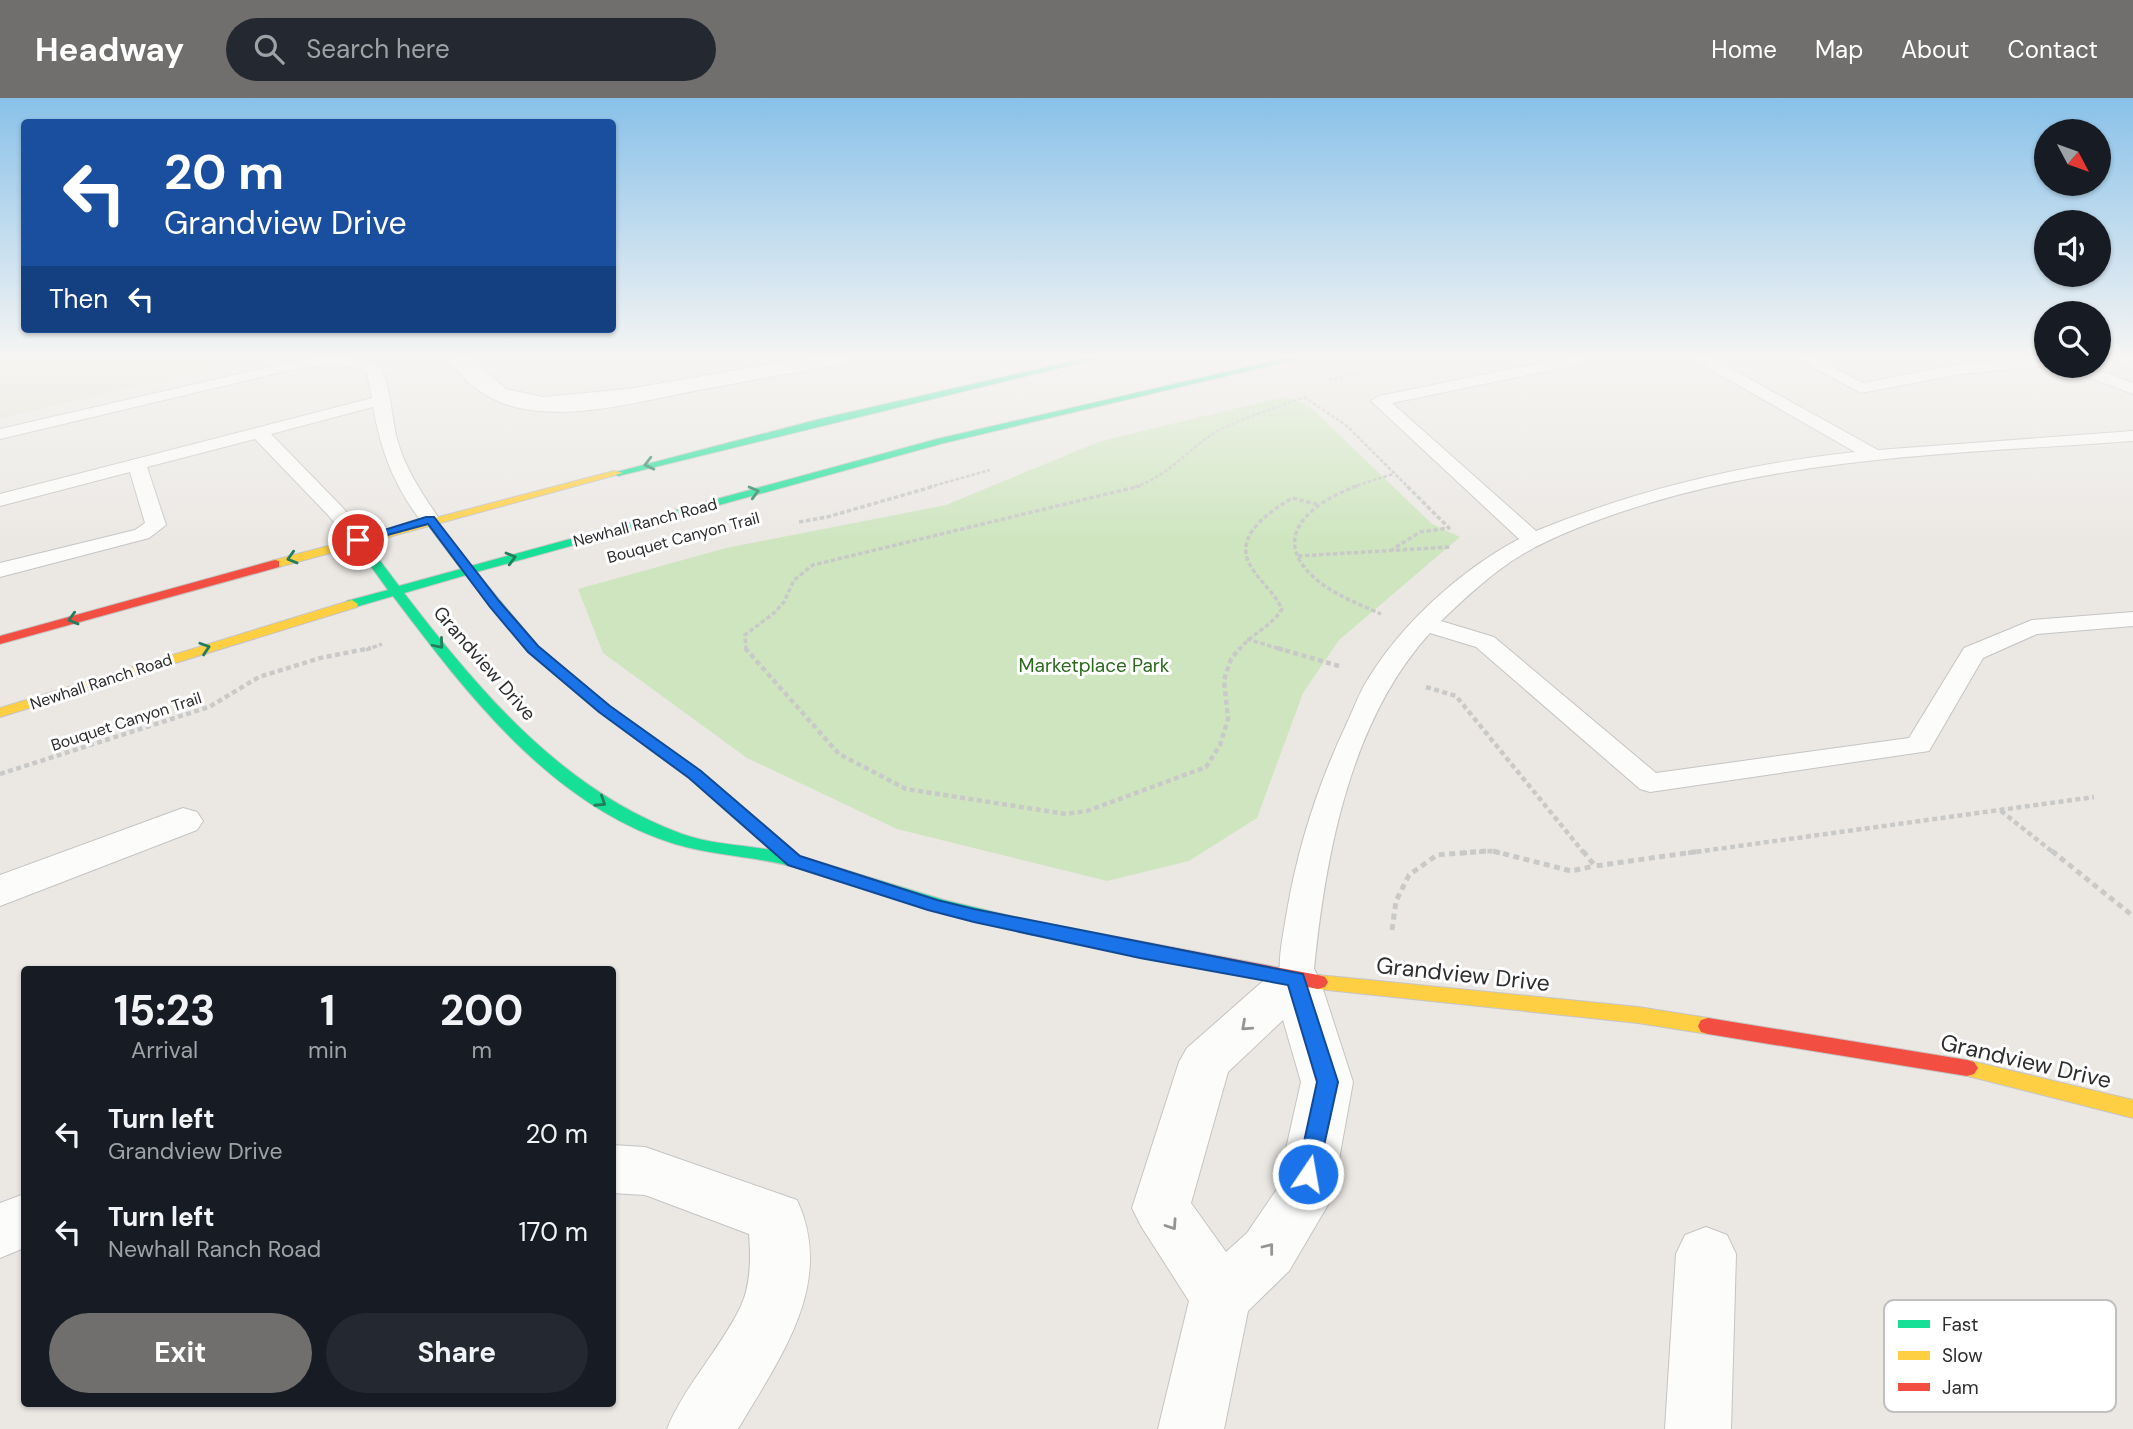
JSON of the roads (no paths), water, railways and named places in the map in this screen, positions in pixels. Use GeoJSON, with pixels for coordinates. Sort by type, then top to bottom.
{"type":"FeatureCollection","features":[{"type":"Feature","properties":{"kind":"main road"},"geometry":{"type":"LineString","coordinates":[[0,640],[430,520],[823,420]]}},
{"type":"Feature","properties":{"kind":"main road","name":"Newhall Ranch Road"},"geometry":{"type":"LineString","coordinates":[[0,713],[398,590],[1027,420]]}},
{"type":"Feature","properties":{"kind":"main road","name":"Grandview Drive"},"geometry":{"type":"LineString","coordinates":[[430,520],[494,604],[533,649],[604,709],[695,775],[794,861]]}},
{"type":"Feature","properties":{"kind":"main road","name":"Grandview Drive"},"geometry":{"type":"LineString","coordinates":[[358,540],[425,629],[507,726],[582,790],[621,815],[679,839],[794,861],[934,905],[982,917],[1140,951],[1296,980],[1638,1014],[1978,1070],[2133,1109]]}},
{"type":"Feature","properties":{"kind":"street"},"geometry":{"type":"LineString","coordinates":[[0,891],[183,821]]}},
{"type":"Feature","properties":{"kind":"street"},"geometry":{"type":"LineString","coordinates":[[1191,1429],[1221,1296],[1268,1252],[1304,1198],[1327,1082],[1296,980],[1205,1062],[1161,1209],[1221,1296]]}},
{"type":"Feature","properties":{"kind":"street"},"geometry":{"type":"LineString","coordinates":[[616,1169],[645,1171],[777,1218],[781,1264],[769,1319],[700,1429]]}},
{"type":"Feature","properties":{"kind":"street"},"geometry":{"type":"LineString","coordinates":[[0,1231],[21,1221]]}},
{"type":"Feature","properties":{"kind":"street"},"geometry":{"type":"LineString","coordinates":[[1698,1429],[1706,1254]]}},
{"type":"Feature","properties":{"kind":"lane"},"geometry":{"type":"LineString","coordinates":[[0,434],[60,420]]}},
{"type":"Feature","properties":{"kind":"lane"},"geometry":{"type":"LineString","coordinates":[[0,500],[305,420]]}},
{"type":"Feature","properties":{"kind":"lane"},"geometry":{"type":"LineString","coordinates":[[385,420],[389,442],[410,493],[430,520]]}},
{"type":"Feature","properties":{"kind":"lane"},"geometry":{"type":"LineString","coordinates":[[1400,420],[1534,540]]}},
{"type":"Feature","properties":{"kind":"lane"},"geometry":{"type":"LineString","coordinates":[[1811,420],[1877,457]]}},
{"type":"Feature","properties":{"kind":"lane"},"geometry":{"type":"LineString","coordinates":[[259,432],[336,512],[358,540]]}},
{"type":"Feature","properties":{"kind":"lane"},"geometry":{"type":"LineString","coordinates":[[1296,980],[1306,894],[1340,767],[1381,677],[1426,624],[1471,581],[1534,540],[1611,509],[1750,472],[1877,457],[2133,436]]}},
{"type":"Feature","properties":{"kind":"lane"},"geometry":{"type":"LineString","coordinates":[[0,570],[142,534],[156,525],[137,464]]}},
{"type":"Feature","properties":{"kind":"lane"},"geometry":{"type":"LineString","coordinates":[[1426,624],[1485,642],[1650,782],[1919,745],[1973,653],[2032,627],[2133,619]]}},
{"type":"Feature","properties":{"kind":"park label","name":"Marketplace Park"},"geometry":{"type":"Point","coordinates":[1094,665]}}]}
